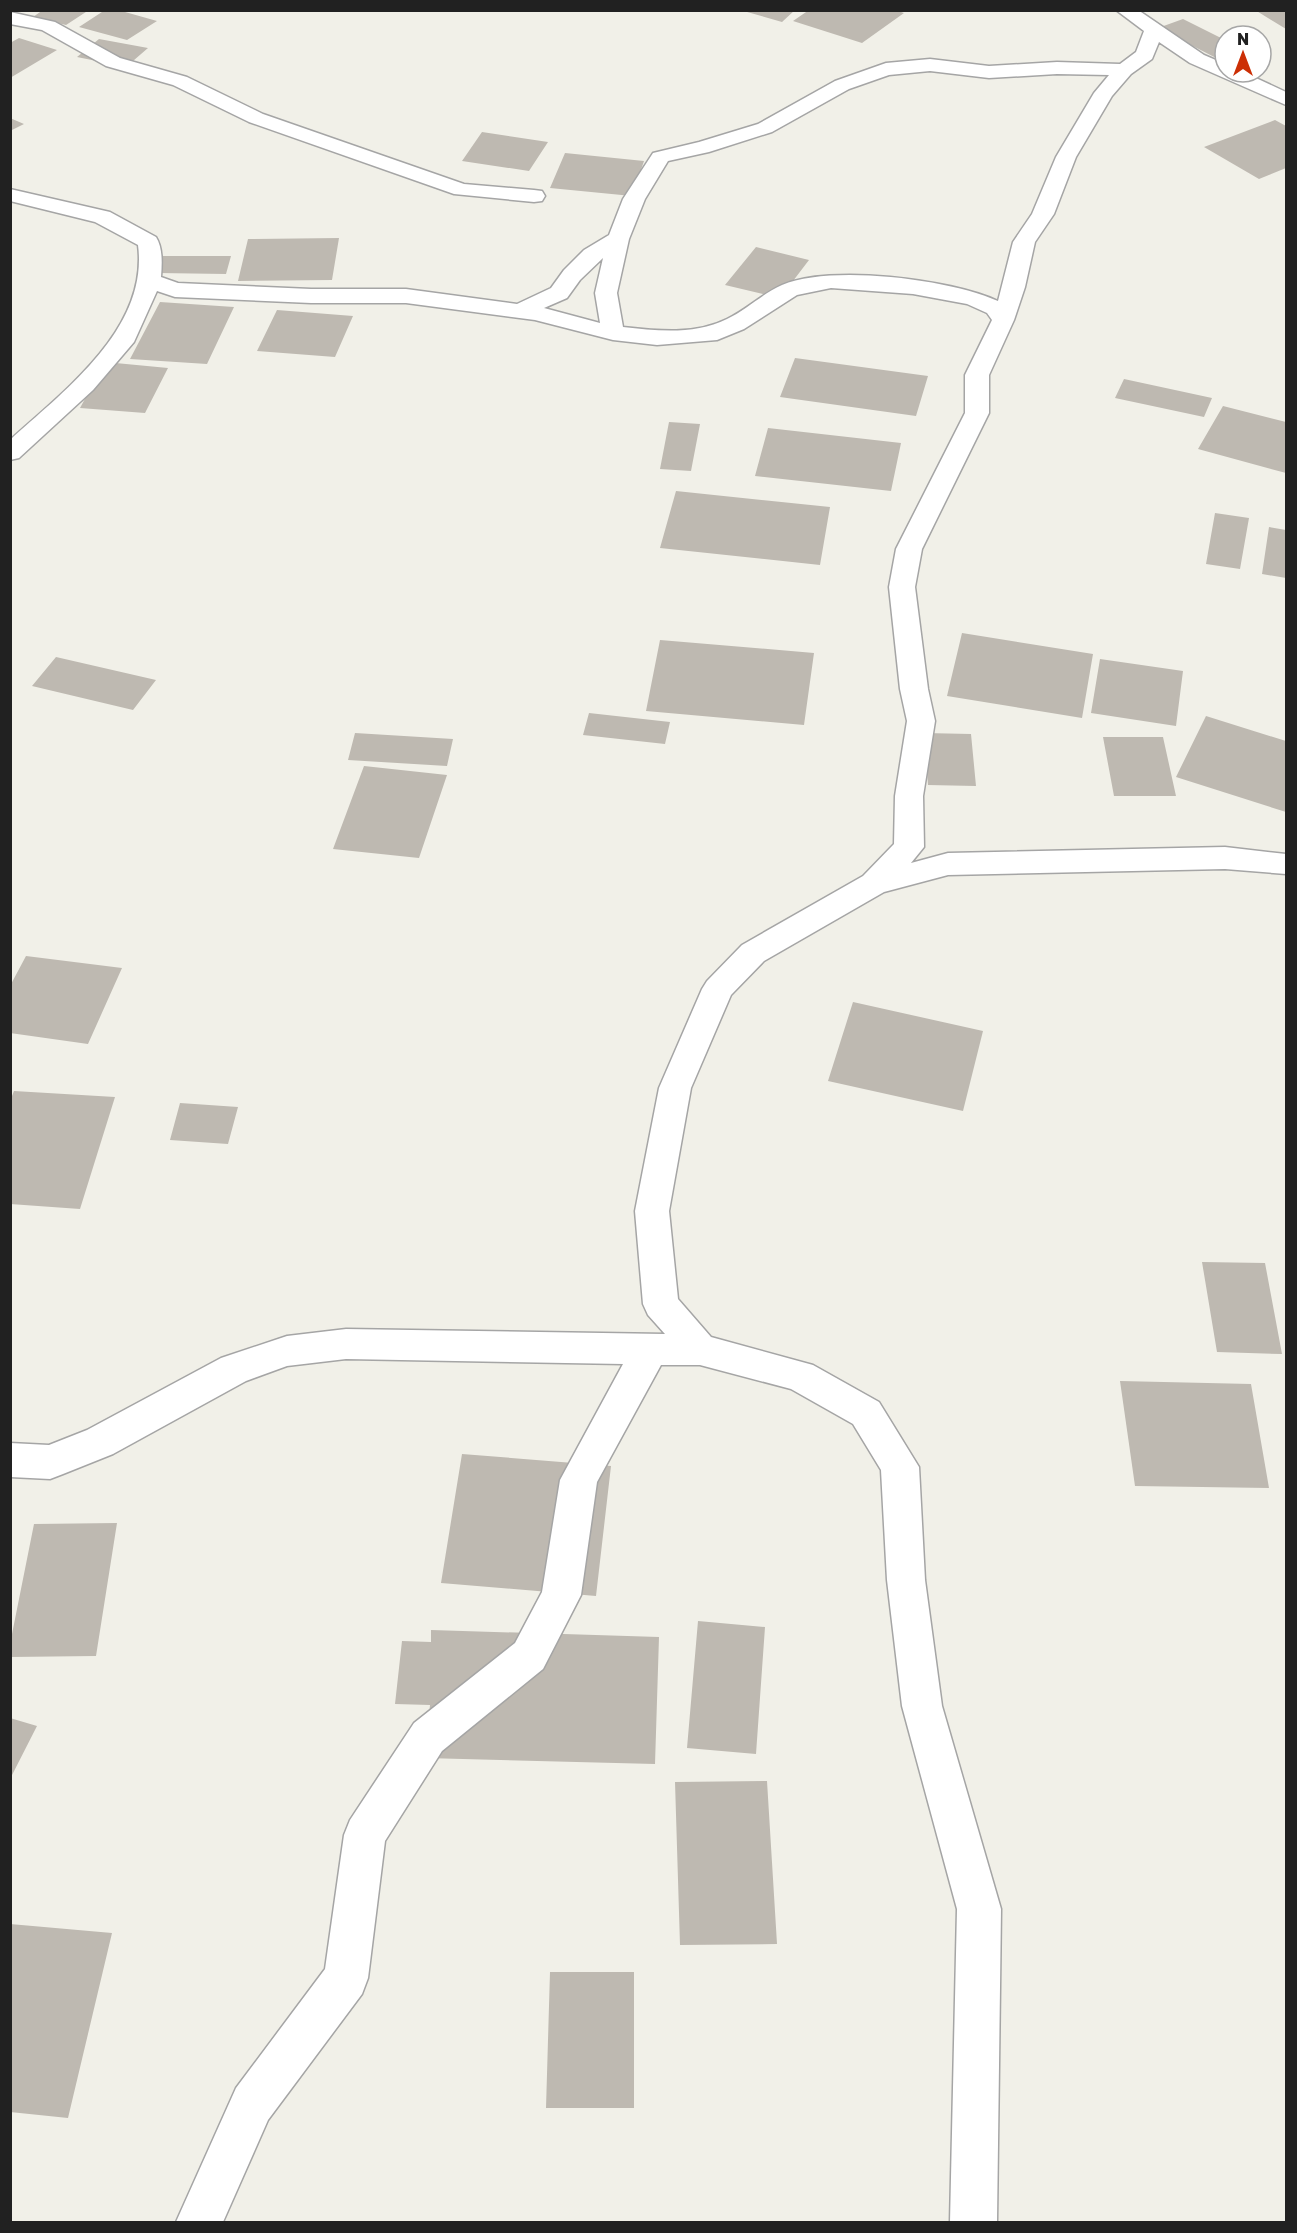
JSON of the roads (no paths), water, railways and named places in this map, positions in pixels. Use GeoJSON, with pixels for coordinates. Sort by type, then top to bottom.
{"type":"FeatureCollection","features":[{"type":"Feature","properties":{"kind":"street"},"geometry":{"type":"LineString","coordinates":[[1125,10],[1197,59],[1213,66]]}},
{"type":"Feature","properties":{"kind":"street"},"geometry":{"type":"LineString","coordinates":[[10,18],[48,26],[113,62],[180,81],[256,118],[461,190],[534,196]]}},
{"type":"Feature","properties":{"kind":"street"},"geometry":{"type":"LineString","coordinates":[[874,884],[909,848],[909,796],[921,721],[914,689],[902,587],[909,549],[977,413],[977,375],[1003,320],[1014,287],[1024,242],[1043,214],[1066,157],[1104,93],[1124,70],[1145,55],[1154,30]]}},
{"type":"Feature","properties":{"kind":"street"},"geometry":{"type":"LineString","coordinates":[[613,333],[606,293],[618,239],[634,199],[660,157],[702,148],[765,128],[842,85],[886,69],[930,65],[989,72],[1057,68],[1124,70]]}},
{"type":"Feature","properties":{"kind":"street"},"geometry":{"type":"LineString","coordinates":[[1253,84],[1287,99]]}},
{"type":"Feature","properties":{"kind":"street"},"geometry":{"type":"LineString","coordinates":[[10,195],[102,217],[148,242],[150,280],[126,337],[85,385],[10,453]]}},
{"type":"Feature","properties":{"kind":"street"},"geometry":{"type":"LineString","coordinates":[[10,215],[36,202]]}},
{"type":"Feature","properties":{"kind":"street"},"geometry":{"type":"LineString","coordinates":[[519,311],[559,293],[572,275],[592,255],[618,239]]}},
{"type":"Feature","properties":{"kind":"street"},"geometry":{"type":"LineString","coordinates":[[150,280],[175,290],[311,296],[406,296],[519,311],[613,333],[657,338],[708,335],[736,324],[789,290],[831,281],[913,287],[973,298],[995,308],[1003,320]]}},
{"type":"Feature","properties":{"kind":"street"},"geometry":{"type":"LineString","coordinates":[[700,1350],[661,1305],[652,1211],[675,1088],[718,989],[753,953],[874,884],[948,864],[1225,858],[1287,864]]}},
{"type":"Feature","properties":{"kind":"street"},"geometry":{"type":"LineString","coordinates":[[10,1460],[50,1462],[100,1442],[234,1369],[286,1351],[346,1344],[700,1350],[800,1376],[866,1413],[900,1467],[906,1580],[922,1706],[979,1909],[974,2223]]}},
{"type":"Feature","properties":{"kind":"street"},"geometry":{"type":"LineString","coordinates":[[199,2223],[252,2104],[346,1978],[365,1835],[428,1737],[530,1656],[561,1595],[579,1480],[651,1348]]}}]}
